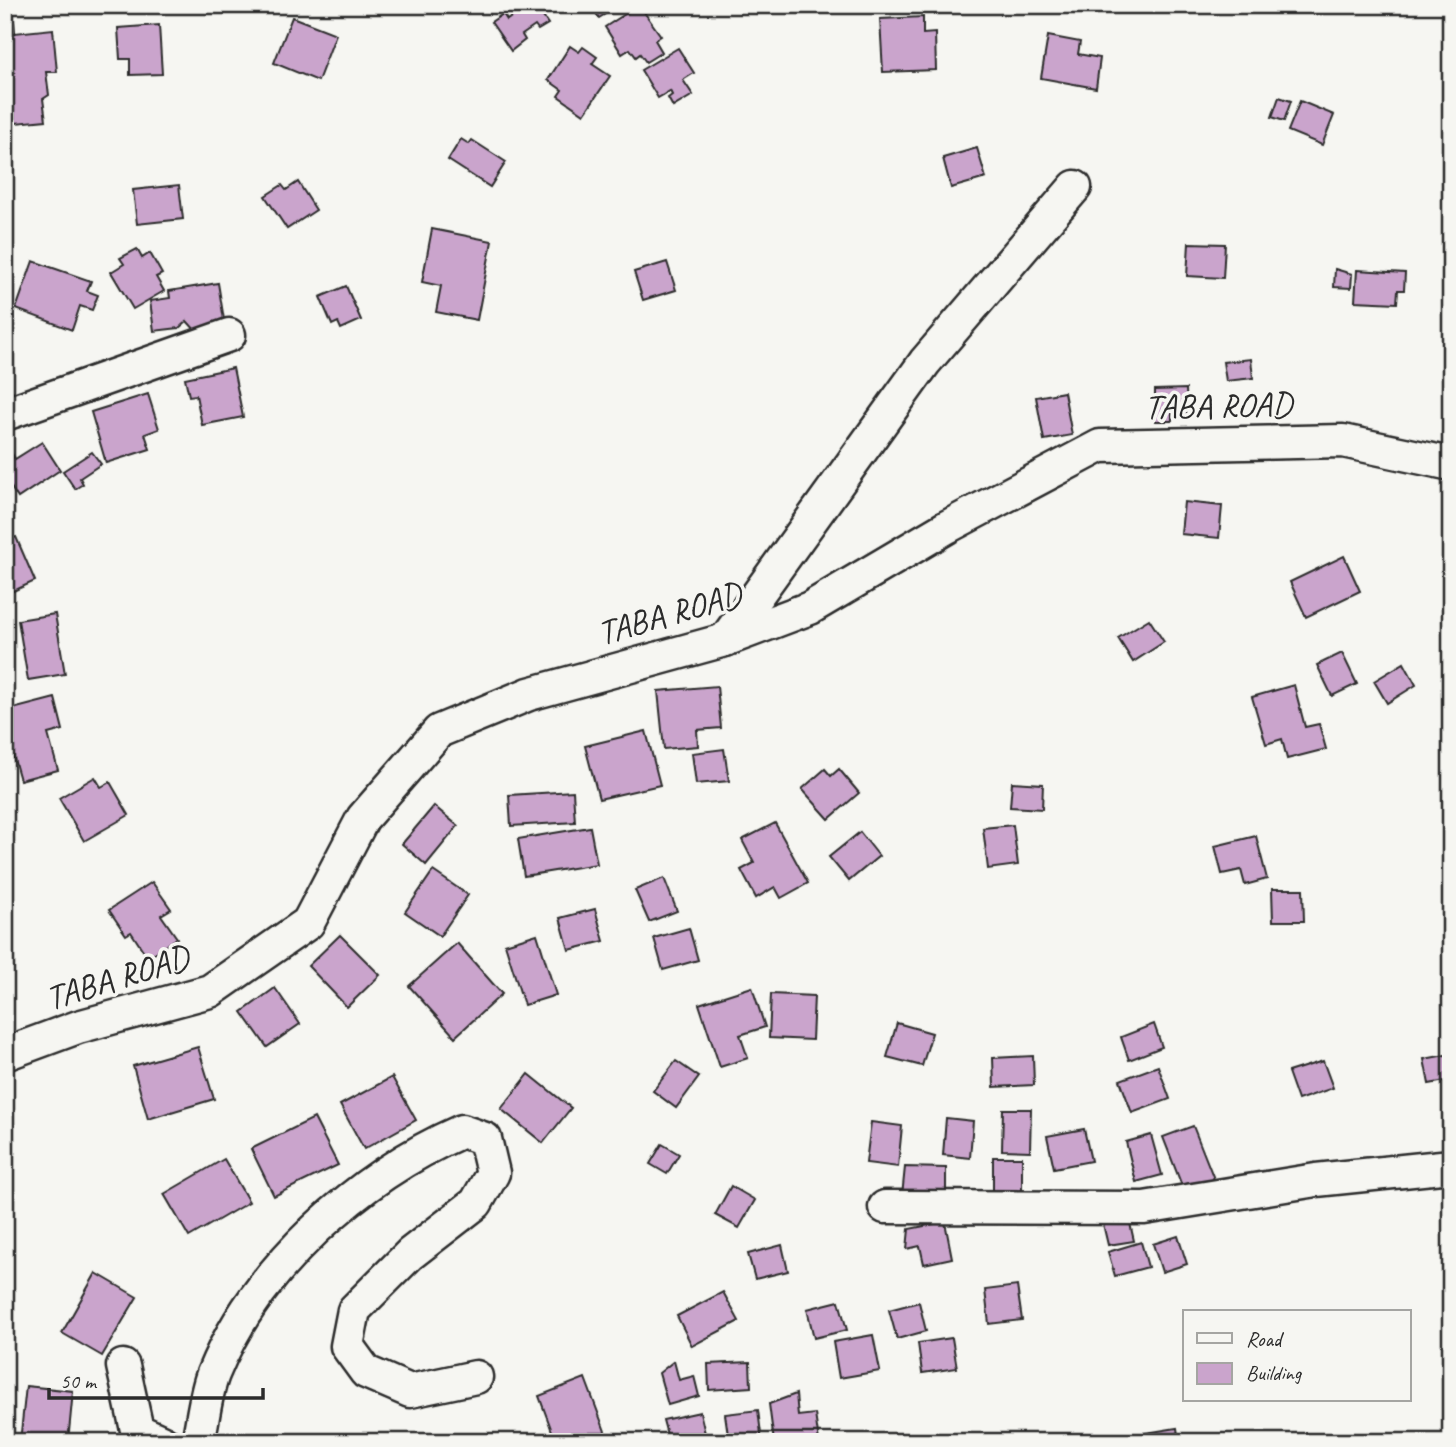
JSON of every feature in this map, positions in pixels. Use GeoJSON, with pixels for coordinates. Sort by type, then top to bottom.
{"type":"FeatureCollection","features":[{"type":"Feature","properties":{"kind":"street"},"geometry":{"type":"LineString","coordinates":[[725,640],[925,362],[1075,187]]}},
{"type":"Feature","properties":{"kind":"street"},"geometry":{"type":"LineString","coordinates":[[5,414],[229,335]]}},
{"type":"Feature","properties":{"kind":"street","name":"TABA ROAD"},"geometry":{"type":"LineString","coordinates":[[5,1054],[78,1027],[210,991],[308,923],[363,818],[439,731],[529,694],[725,640],[810,608],[947,527],[1100,446],[1343,441],[1451,464]]}},
{"type":"Feature","properties":{"kind":"street"},"geometry":{"type":"LineString","coordinates":[[198,1442],[213,1375],[257,1294],[326,1218],[426,1147],[462,1131],[485,1139],[493,1173],[476,1203],[410,1254],[354,1310],[347,1346],[366,1372],[410,1391],[476,1377]]}},
{"type":"Feature","properties":{"kind":"street"},"geometry":{"type":"LineString","coordinates":[[885,1207],[1144,1208],[1316,1180],[1451,1166]]}},
{"type":"Feature","properties":{"kind":"street"},"geometry":{"type":"LineString","coordinates":[[122,1366],[137,1430],[163,1442]]}},
{"type":"Feature","properties":{"kind":"building"},"geometry":{"type":"Polygon","coordinates":[[[528,5],[535,5],[548,24],[538,30],[535,26],[522,35],[525,40],[511,51],[491,22],[503,14],[507,20],[528,5]]]}},
{"type":"Feature","properties":{"kind":"building"},"geometry":{"type":"Polygon","coordinates":[[[586,5],[620,5],[599,18],[592,7],[589,9],[586,5]]]}},
{"type":"Feature","properties":{"kind":"building"},"geometry":{"type":"Polygon","coordinates":[[[639,5],[661,36],[655,40],[662,52],[646,62],[640,54],[636,57],[630,49],[622,54],[605,27],[639,5]]]}},
{"type":"Feature","properties":{"kind":"building"},"geometry":{"type":"Polygon","coordinates":[[[292,17],[336,34],[318,81],[274,63],[292,17]]]}},
{"type":"Feature","properties":{"kind":"building"},"geometry":{"type":"Polygon","coordinates":[[[923,17],[923,34],[935,33],[936,70],[883,72],[880,19],[923,17]]]}},
{"type":"Feature","properties":{"kind":"building"},"geometry":{"type":"Polygon","coordinates":[[[14,23],[15,33],[53,29],[57,72],[46,72],[49,95],[43,99],[46,120],[5,124],[5,24],[14,23]]]}},
{"type":"Feature","properties":{"kind":"building"},"geometry":{"type":"Polygon","coordinates":[[[159,25],[162,74],[130,75],[130,59],[120,59],[118,28],[159,25]]]}},
{"type":"Feature","properties":{"kind":"building"},"geometry":{"type":"Polygon","coordinates":[[[1048,36],[1080,42],[1078,54],[1100,58],[1096,88],[1041,78],[1048,36]]]}},
{"type":"Feature","properties":{"kind":"building"},"geometry":{"type":"Polygon","coordinates":[[[570,46],[579,52],[583,47],[597,57],[592,64],[610,76],[584,114],[558,96],[562,90],[548,80],[570,46]]]}},
{"type":"Feature","properties":{"kind":"building"},"geometry":{"type":"Polygon","coordinates":[[[678,48],[694,73],[683,80],[693,95],[673,107],[668,98],[672,95],[670,91],[658,98],[641,70],[678,48]]]}},
{"type":"Feature","properties":{"kind":"building"},"geometry":{"type":"Polygon","coordinates":[[[1279,97],[1291,101],[1284,121],[1272,117],[1279,97]]]}},
{"type":"Feature","properties":{"kind":"building"},"geometry":{"type":"Polygon","coordinates":[[[1300,101],[1334,115],[1322,145],[1288,131],[1300,101]]]}},
{"type":"Feature","properties":{"kind":"building"},"geometry":{"type":"Polygon","coordinates":[[[461,139],[469,144],[472,140],[506,162],[490,187],[448,160],[461,139]]]}},
{"type":"Feature","properties":{"kind":"building"},"geometry":{"type":"Polygon","coordinates":[[[977,148],[986,178],[951,188],[943,158],[977,148]]]}},
{"type":"Feature","properties":{"kind":"building"},"geometry":{"type":"Polygon","coordinates":[[[298,182],[316,210],[287,229],[265,196],[282,185],[286,190],[298,182]]]}},
{"type":"Feature","properties":{"kind":"building"},"geometry":{"type":"Polygon","coordinates":[[[179,185],[183,219],[137,224],[133,190],[179,185]]]}},
{"type":"Feature","properties":{"kind":"building"},"geometry":{"type":"Polygon","coordinates":[[[432,229],[492,241],[477,320],[436,312],[441,286],[422,282],[432,229]]]}},
{"type":"Feature","properties":{"kind":"building"},"geometry":{"type":"Polygon","coordinates":[[[1189,243],[1225,244],[1223,278],[1187,276],[1189,243]]]}},
{"type":"Feature","properties":{"kind":"building"},"geometry":{"type":"Polygon","coordinates":[[[137,249],[142,258],[150,253],[162,274],[156,277],[164,291],[133,309],[111,272],[124,264],[120,258],[137,249]]]}},
{"type":"Feature","properties":{"kind":"building"},"geometry":{"type":"Polygon","coordinates":[[[33,261],[91,281],[87,291],[98,295],[92,310],[80,306],[72,330],[16,309],[33,261]]]}},
{"type":"Feature","properties":{"kind":"building"},"geometry":{"type":"Polygon","coordinates":[[[667,262],[676,290],[643,300],[634,272],[667,262]]]}},
{"type":"Feature","properties":{"kind":"building"},"geometry":{"type":"Polygon","coordinates":[[[1335,269],[1352,274],[1351,288],[1334,287],[1335,269]]]}},
{"type":"Feature","properties":{"kind":"building"},"geometry":{"type":"Polygon","coordinates":[[[1357,270],[1405,273],[1404,290],[1398,290],[1397,303],[1355,301],[1357,270]]]}},
{"type":"Feature","properties":{"kind":"building"},"geometry":{"type":"Polygon","coordinates":[[[218,283],[225,326],[196,331],[187,321],[179,328],[154,331],[150,301],[170,298],[169,291],[218,283]]]}},
{"type":"Feature","properties":{"kind":"building"},"geometry":{"type":"Polygon","coordinates":[[[346,286],[361,320],[341,329],[338,322],[332,325],[320,297],[346,286]]]}},
{"type":"Feature","properties":{"kind":"building"},"geometry":{"type":"Polygon","coordinates":[[[1251,359],[1253,378],[1226,381],[1223,362],[1251,359]]]}},
{"type":"Feature","properties":{"kind":"building"},"geometry":{"type":"Polygon","coordinates":[[[233,368],[243,417],[202,425],[196,395],[189,396],[185,378],[233,368]]]}},
{"type":"Feature","properties":{"kind":"building"},"geometry":{"type":"Polygon","coordinates":[[[1186,389],[1187,414],[1172,414],[1172,421],[1155,421],[1155,390],[1186,389]]]}},
{"type":"Feature","properties":{"kind":"building"},"geometry":{"type":"Polygon","coordinates":[[[1064,392],[1072,435],[1044,440],[1036,397],[1064,392]]]}},
{"type":"Feature","properties":{"kind":"building"},"geometry":{"type":"Polygon","coordinates":[[[148,394],[159,429],[145,434],[150,449],[106,463],[91,412],[148,394]]]}},
{"type":"Feature","properties":{"kind":"building"},"geometry":{"type":"Polygon","coordinates":[[[1444,400],[1451,400],[1451,424],[1444,424],[1444,400]]]}},
{"type":"Feature","properties":{"kind":"building"},"geometry":{"type":"Polygon","coordinates":[[[42,442],[60,470],[18,498],[5,478],[5,455],[11,452],[15,459],[42,442]]]}},
{"type":"Feature","properties":{"kind":"building"},"geometry":{"type":"Polygon","coordinates":[[[92,452],[101,464],[80,478],[83,484],[75,489],[63,471],[92,452]]]}},
{"type":"Feature","properties":{"kind":"building"},"geometry":{"type":"Polygon","coordinates":[[[1184,502],[1222,506],[1219,538],[1181,534],[1184,502]]]}},
{"type":"Feature","properties":{"kind":"building"},"geometry":{"type":"Polygon","coordinates":[[[16,537],[35,581],[7,594],[5,541],[16,537]]]}},
{"type":"Feature","properties":{"kind":"building"},"geometry":{"type":"Polygon","coordinates":[[[1344,556],[1360,591],[1306,617],[1290,582],[1344,556]]]}},
{"type":"Feature","properties":{"kind":"building"},"geometry":{"type":"Polygon","coordinates":[[[55,614],[65,674],[28,680],[18,620],[55,614]]]}},
{"type":"Feature","properties":{"kind":"building"},"geometry":{"type":"Polygon","coordinates":[[[1149,619],[1164,642],[1133,662],[1118,638],[1149,619]]]}},
{"type":"Feature","properties":{"kind":"building"},"geometry":{"type":"Polygon","coordinates":[[[1342,653],[1357,684],[1332,696],[1317,665],[1342,653]]]}},
{"type":"Feature","properties":{"kind":"building"},"geometry":{"type":"Polygon","coordinates":[[[1404,663],[1416,685],[1387,703],[1374,681],[1404,663]]]}},
{"type":"Feature","properties":{"kind":"building"},"geometry":{"type":"Polygon","coordinates":[[[1294,685],[1305,727],[1319,724],[1326,749],[1287,759],[1282,739],[1266,744],[1252,697],[1294,685]]]}},
{"type":"Feature","properties":{"kind":"building"},"geometry":{"type":"Polygon","coordinates":[[[717,686],[721,728],[697,730],[698,746],[664,749],[658,691],[717,686]]]}},
{"type":"Feature","properties":{"kind":"building"},"geometry":{"type":"Polygon","coordinates":[[[55,698],[63,730],[48,734],[58,770],[20,780],[5,728],[5,711],[55,698]]]}},
{"type":"Feature","properties":{"kind":"building"},"geometry":{"type":"Polygon","coordinates":[[[646,731],[660,785],[599,799],[585,746],[646,731]]]}},
{"type":"Feature","properties":{"kind":"building"},"geometry":{"type":"Polygon","coordinates":[[[724,749],[729,781],[696,784],[692,753],[724,749]]]}},
{"type":"Feature","properties":{"kind":"building"},"geometry":{"type":"Polygon","coordinates":[[[825,769],[831,776],[839,769],[859,793],[829,819],[802,789],[825,769]]]}},
{"type":"Feature","properties":{"kind":"building"},"geometry":{"type":"Polygon","coordinates":[[[95,777],[101,787],[110,782],[129,815],[84,841],[59,798],[95,777]]]}},
{"type":"Feature","properties":{"kind":"building"},"geometry":{"type":"Polygon","coordinates":[[[1012,782],[1043,784],[1042,809],[1010,807],[1012,782]]]}},
{"type":"Feature","properties":{"kind":"building"},"geometry":{"type":"Polygon","coordinates":[[[573,791],[575,822],[511,826],[509,795],[573,791]]]}},
{"type":"Feature","properties":{"kind":"building"},"geometry":{"type":"Polygon","coordinates":[[[434,806],[458,826],[426,865],[402,844],[434,806]]]}},
{"type":"Feature","properties":{"kind":"building"},"geometry":{"type":"Polygon","coordinates":[[[775,823],[808,883],[781,898],[775,887],[756,898],[741,870],[754,863],[742,840],[775,823]]]}},
{"type":"Feature","properties":{"kind":"building"},"geometry":{"type":"Polygon","coordinates":[[[1013,825],[1018,865],[988,869],[983,828],[1013,825]]]}},
{"type":"Feature","properties":{"kind":"building"},"geometry":{"type":"Polygon","coordinates":[[[590,827],[597,864],[524,876],[518,839],[590,827]]]}},
{"type":"Feature","properties":{"kind":"building"},"geometry":{"type":"Polygon","coordinates":[[[860,832],[879,856],[849,881],[829,857],[860,832]]]}},
{"type":"Feature","properties":{"kind":"building"},"geometry":{"type":"Polygon","coordinates":[[[1256,836],[1267,879],[1245,885],[1241,870],[1222,874],[1215,846],[1256,836]]]}},
{"type":"Feature","properties":{"kind":"building"},"geometry":{"type":"Polygon","coordinates":[[[433,871],[468,895],[440,936],[405,912],[433,871]]]}},
{"type":"Feature","properties":{"kind":"building"},"geometry":{"type":"Polygon","coordinates":[[[664,878],[677,911],[649,922],[635,890],[664,878]]]}},
{"type":"Feature","properties":{"kind":"building"},"geometry":{"type":"Polygon","coordinates":[[[152,882],[171,909],[161,915],[177,938],[148,958],[131,932],[126,935],[109,910],[152,882]]]}},
{"type":"Feature","properties":{"kind":"building"},"geometry":{"type":"Polygon","coordinates":[[[1272,889],[1303,889],[1304,921],[1273,921],[1272,889]]]}},
{"type":"Feature","properties":{"kind":"building"},"geometry":{"type":"Polygon","coordinates":[[[595,909],[604,941],[569,950],[560,918],[595,909]]]}},
{"type":"Feature","properties":{"kind":"building"},"geometry":{"type":"Polygon","coordinates":[[[689,928],[698,960],[663,970],[654,938],[689,928]]]}},
{"type":"Feature","properties":{"kind":"building"},"geometry":{"type":"Polygon","coordinates":[[[537,934],[556,995],[524,1005],[505,944],[537,934]]]}},
{"type":"Feature","properties":{"kind":"building"},"geometry":{"type":"Polygon","coordinates":[[[340,935],[380,975],[347,1007],[308,966],[340,935]]]}},
{"type":"Feature","properties":{"kind":"building"},"geometry":{"type":"Polygon","coordinates":[[[457,943],[502,994],[455,1037],[409,986],[457,943]]]}},
{"type":"Feature","properties":{"kind":"building"},"geometry":{"type":"Polygon","coordinates":[[[752,987],[765,1027],[740,1035],[748,1058],[720,1067],[699,1004],[752,987]]]}},
{"type":"Feature","properties":{"kind":"building"},"geometry":{"type":"Polygon","coordinates":[[[275,988],[300,1024],[267,1047],[242,1012],[275,988]]]}},
{"type":"Feature","properties":{"kind":"building"},"geometry":{"type":"Polygon","coordinates":[[[771,994],[814,996],[812,1040],[769,1038],[771,994]]]}},
{"type":"Feature","properties":{"kind":"building"},"geometry":{"type":"Polygon","coordinates":[[[897,1023],[932,1033],[922,1066],[887,1057],[897,1023]]]}},
{"type":"Feature","properties":{"kind":"building"},"geometry":{"type":"Polygon","coordinates":[[[1154,1024],[1162,1047],[1129,1060],[1121,1037],[1154,1024]]]}},
{"type":"Feature","properties":{"kind":"building"},"geometry":{"type":"Polygon","coordinates":[[[198,1047],[214,1099],[148,1119],[133,1066],[198,1047]]]}},
{"type":"Feature","properties":{"kind":"building"},"geometry":{"type":"Polygon","coordinates":[[[1451,1054],[1451,1080],[1429,1084],[1424,1059],[1451,1054]]]}},
{"type":"Feature","properties":{"kind":"building"},"geometry":{"type":"Polygon","coordinates":[[[1033,1056],[1034,1085],[994,1087],[993,1058],[1033,1056]]]}},
{"type":"Feature","properties":{"kind":"building"},"geometry":{"type":"Polygon","coordinates":[[[676,1061],[699,1077],[676,1108],[653,1091],[676,1061]]]}},
{"type":"Feature","properties":{"kind":"building"},"geometry":{"type":"Polygon","coordinates":[[[1323,1061],[1333,1088],[1298,1100],[1288,1072],[1323,1061]]]}},
{"type":"Feature","properties":{"kind":"building"},"geometry":{"type":"Polygon","coordinates":[[[1158,1066],[1170,1099],[1132,1113],[1120,1080],[1158,1066]]]}},
{"type":"Feature","properties":{"kind":"building"},"geometry":{"type":"Polygon","coordinates":[[[529,1074],[571,1108],[543,1143],[501,1109],[529,1074]]]}},
{"type":"Feature","properties":{"kind":"building"},"geometry":{"type":"Polygon","coordinates":[[[392,1077],[416,1120],[364,1149],[340,1105],[392,1077]]]}},
{"type":"Feature","properties":{"kind":"building"},"geometry":{"type":"Polygon","coordinates":[[[1003,1109],[1031,1109],[1030,1151],[1002,1150],[1003,1109]]]}},
{"type":"Feature","properties":{"kind":"building"},"geometry":{"type":"Polygon","coordinates":[[[314,1118],[338,1165],[274,1196],[251,1149],[314,1118]]]}},
{"type":"Feature","properties":{"kind":"building"},"geometry":{"type":"Polygon","coordinates":[[[946,1118],[973,1121],[970,1158],[943,1155],[946,1118]]]}},
{"type":"Feature","properties":{"kind":"building"},"geometry":{"type":"Polygon","coordinates":[[[871,1122],[902,1126],[898,1167],[866,1163],[871,1122]]]}},
{"type":"Feature","properties":{"kind":"building"},"geometry":{"type":"Polygon","coordinates":[[[1193,1126],[1214,1179],[1184,1191],[1163,1137],[1193,1126]]]}},
{"type":"Feature","properties":{"kind":"building"},"geometry":{"type":"Polygon","coordinates":[[[1084,1129],[1091,1161],[1054,1168],[1047,1136],[1084,1129]]]}},
{"type":"Feature","properties":{"kind":"building"},"geometry":{"type":"Polygon","coordinates":[[[1151,1135],[1162,1175],[1136,1182],[1126,1142],[1151,1135]]]}},
{"type":"Feature","properties":{"kind":"building"},"geometry":{"type":"Polygon","coordinates":[[[662,1144],[679,1154],[667,1174],[650,1164],[662,1144]]]}},
{"type":"Feature","properties":{"kind":"building"},"geometry":{"type":"Polygon","coordinates":[[[993,1157],[1022,1157],[1022,1191],[993,1191],[993,1157]]]}},
{"type":"Feature","properties":{"kind":"building"},"geometry":{"type":"Polygon","coordinates":[[[224,1159],[249,1202],[189,1237],[164,1194],[224,1159]]]}},
{"type":"Feature","properties":{"kind":"building"},"geometry":{"type":"Polygon","coordinates":[[[905,1167],[946,1168],[946,1201],[902,1196],[905,1167]]]}},
{"type":"Feature","properties":{"kind":"building"},"geometry":{"type":"Polygon","coordinates":[[[731,1186],[755,1200],[739,1228],[715,1215],[731,1186]]]}},
{"type":"Feature","properties":{"kind":"building"},"geometry":{"type":"Polygon","coordinates":[[[1129,1219],[1134,1241],[1108,1245],[1103,1224],[1129,1219]]]}},
{"type":"Feature","properties":{"kind":"building"},"geometry":{"type":"Polygon","coordinates":[[[945,1222],[952,1258],[924,1264],[920,1246],[907,1249],[909,1229],[945,1222]]]}},
{"type":"Feature","properties":{"kind":"building"},"geometry":{"type":"Polygon","coordinates":[[[1178,1236],[1187,1264],[1162,1272],[1153,1244],[1178,1236]]]}},
{"type":"Feature","properties":{"kind":"building"},"geometry":{"type":"Polygon","coordinates":[[[1141,1242],[1148,1267],[1115,1276],[1108,1252],[1141,1242]]]}},
{"type":"Feature","properties":{"kind":"building"},"geometry":{"type":"Polygon","coordinates":[[[782,1245],[788,1271],[755,1279],[748,1254],[782,1245]]]}},
{"type":"Feature","properties":{"kind":"building"},"geometry":{"type":"Polygon","coordinates":[[[96,1273],[137,1297],[102,1356],[62,1333],[96,1273]]]}},
{"type":"Feature","properties":{"kind":"building"},"geometry":{"type":"Polygon","coordinates":[[[1017,1286],[1022,1320],[989,1324],[985,1290],[1017,1286]]]}},
{"type":"Feature","properties":{"kind":"building"},"geometry":{"type":"Polygon","coordinates":[[[723,1292],[739,1321],[692,1346],[677,1316],[723,1292]]]}},
{"type":"Feature","properties":{"kind":"building"},"geometry":{"type":"Polygon","coordinates":[[[839,1301],[847,1330],[814,1338],[807,1309],[839,1301]]]}},
{"type":"Feature","properties":{"kind":"building"},"geometry":{"type":"Polygon","coordinates":[[[919,1302],[926,1331],[897,1339],[889,1310],[919,1302]]]}},
{"type":"Feature","properties":{"kind":"building"},"geometry":{"type":"Polygon","coordinates":[[[873,1335],[880,1371],[839,1378],[833,1342],[873,1335]]]}},
{"type":"Feature","properties":{"kind":"building"},"geometry":{"type":"Polygon","coordinates":[[[952,1338],[957,1368],[922,1373],[918,1343],[952,1338]]]}},
{"type":"Feature","properties":{"kind":"building"},"geometry":{"type":"Polygon","coordinates":[[[674,1361],[679,1380],[694,1376],[699,1396],[668,1405],[659,1373],[674,1361]]]}},
{"type":"Feature","properties":{"kind":"building"},"geometry":{"type":"Polygon","coordinates":[[[750,1362],[751,1387],[709,1390],[708,1364],[750,1362]]]}},
{"type":"Feature","properties":{"kind":"building"},"geometry":{"type":"Polygon","coordinates":[[[585,1378],[609,1442],[576,1442],[575,1439],[556,1442],[539,1396],[585,1378]]]}},
{"type":"Feature","properties":{"kind":"building"},"geometry":{"type":"Polygon","coordinates":[[[26,1386],[73,1391],[68,1442],[20,1442],[26,1386]]]}},
{"type":"Feature","properties":{"kind":"building"},"geometry":{"type":"Polygon","coordinates":[[[796,1394],[798,1416],[815,1414],[819,1442],[774,1442],[769,1404],[796,1394]]]}},
{"type":"Feature","properties":{"kind":"building"},"geometry":{"type":"Polygon","coordinates":[[[758,1410],[762,1442],[729,1442],[725,1414],[758,1410]]]}},
{"type":"Feature","properties":{"kind":"building"},"geometry":{"type":"Polygon","coordinates":[[[700,1412],[707,1442],[669,1442],[663,1420],[700,1412]]]}},
{"type":"Feature","properties":{"kind":"building"},"geometry":{"type":"Polygon","coordinates":[[[1177,1428],[1179,1442],[1103,1440],[1177,1428]]]}}]}
